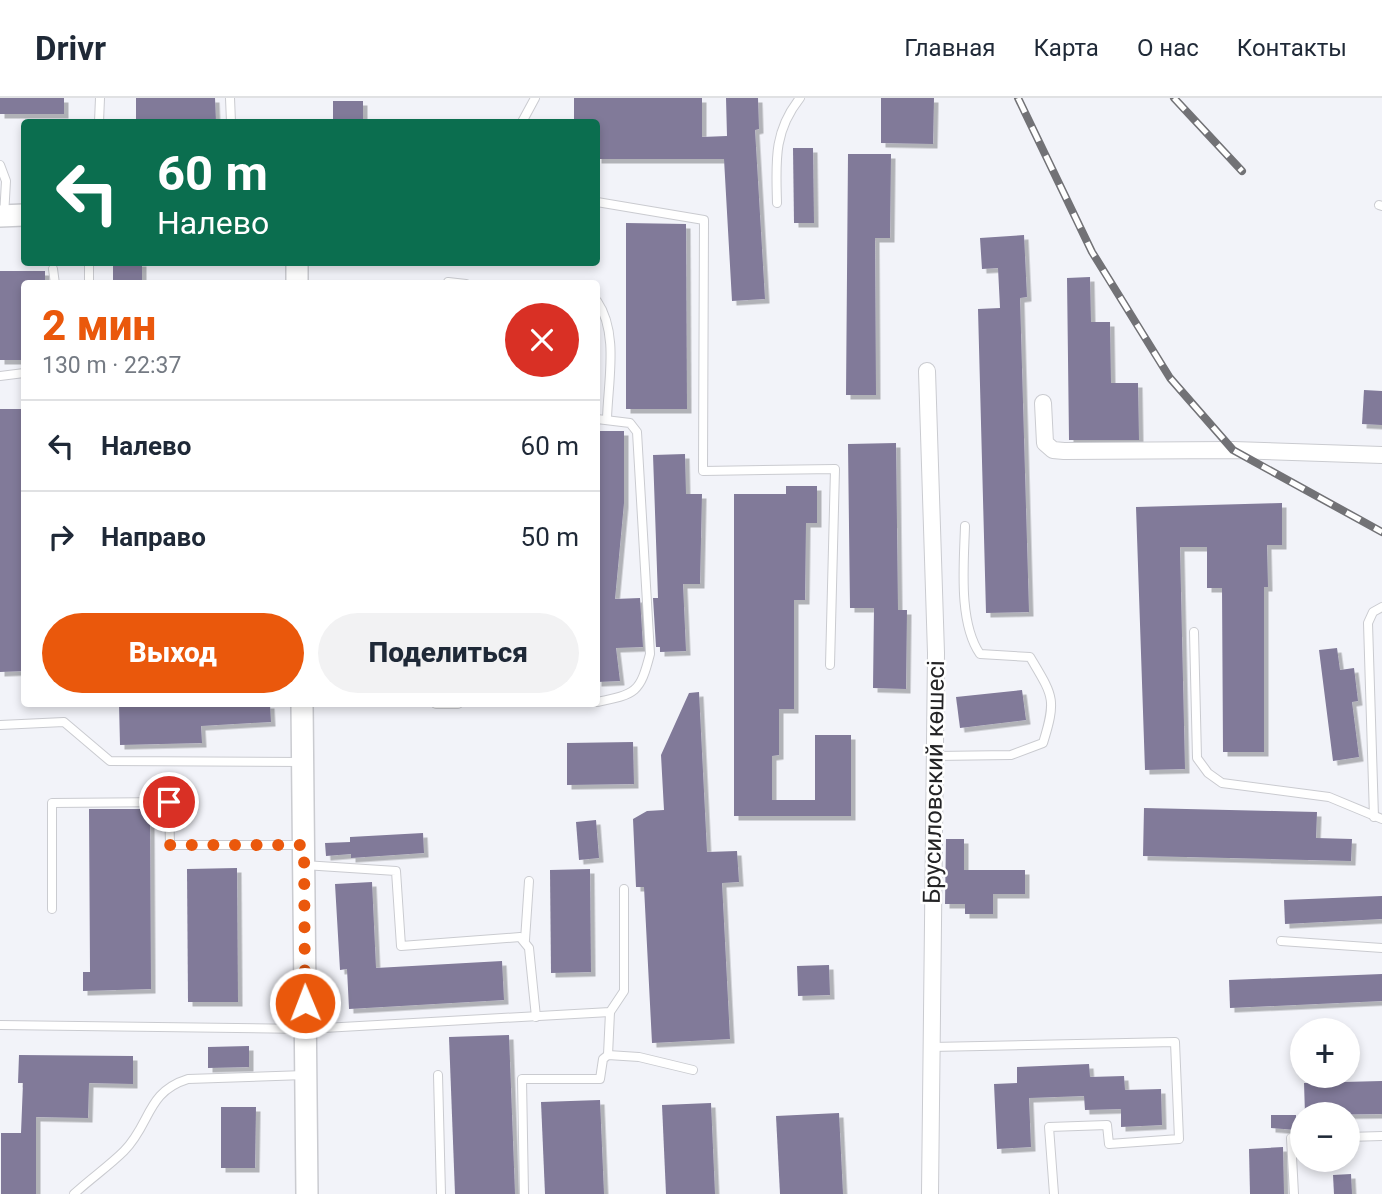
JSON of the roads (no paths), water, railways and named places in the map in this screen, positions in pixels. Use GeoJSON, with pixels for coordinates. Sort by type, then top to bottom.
{"type":"FeatureCollection","features":[{"type":"Feature","properties":{"kind":"street","name":"Брусиловский көшесі"},"geometry":{"type":"LineString","coordinates":[[927,371],[936,653],[930,1194]]}},
{"type":"Feature","properties":{"kind":"street"},"geometry":{"type":"LineString","coordinates":[[1043,403],[1045,443],[1053,450],[1233,450],[1382,455]]}},
{"type":"Feature","properties":{"kind":"street"},"geometry":{"type":"LineString","coordinates":[[302,707],[307,1194]]}},
{"type":"Feature","properties":{"kind":"lane"},"geometry":{"type":"LineString","coordinates":[[99,119],[100,98]]}},
{"type":"Feature","properties":{"kind":"lane"},"geometry":{"type":"LineString","coordinates":[[230,98],[231,119]]}},
{"type":"Feature","properties":{"kind":"lane"},"geometry":{"type":"LineString","coordinates":[[524,119],[535,98]]}},
{"type":"Feature","properties":{"kind":"lane"},"geometry":{"type":"LineString","coordinates":[[777,203],[776,152],[785,116],[800,98]]}},
{"type":"Feature","properties":{"kind":"lane"},"geometry":{"type":"LineString","coordinates":[[0,165],[6,181],[9,216]]}},
{"type":"Feature","properties":{"kind":"lane"},"geometry":{"type":"LineString","coordinates":[[600,203],[704,220],[703,471],[835,469],[830,665]]}},
{"type":"Feature","properties":{"kind":"lane"},"geometry":{"type":"LineString","coordinates":[[53,269],[54,280]]}},
{"type":"Feature","properties":{"kind":"lane"},"geometry":{"type":"LineString","coordinates":[[600,305],[606,314],[610,333],[607,419]]}},
{"type":"Feature","properties":{"kind":"lane"},"geometry":{"type":"LineString","coordinates":[[0,376],[21,373]]}},
{"type":"Feature","properties":{"kind":"lane"},"geometry":{"type":"LineString","coordinates":[[600,419],[630,423],[637,432],[650,654],[643,682],[632,693],[600,701]]}},
{"type":"Feature","properties":{"kind":"lane"},"geometry":{"type":"LineString","coordinates":[[934,756],[1012,755],[1043,743],[1052,716],[1053,700],[1030,657],[980,654],[972,643],[964,586],[965,526]]}},
{"type":"Feature","properties":{"kind":"lane"},"geometry":{"type":"LineString","coordinates":[[1195,632],[1197,758],[1208,773],[1222,783],[1329,797],[1378,818],[1367,623],[1373,612],[1382,607]]}},
{"type":"Feature","properties":{"kind":"lane"},"geometry":{"type":"LineString","coordinates":[[0,725],[64,722],[110,761],[303,762]]}},
{"type":"Feature","properties":{"kind":"lane"},"geometry":{"type":"LineString","coordinates":[[52,909],[52,803],[169,802],[170,845],[304,855],[396,871],[401,946],[520,937],[525,940]]}},
{"type":"Feature","properties":{"kind":"lane"},"geometry":{"type":"LineString","coordinates":[[529,881],[525,940],[529,948],[536,1017]]}},
{"type":"Feature","properties":{"kind":"lane"},"geometry":{"type":"LineString","coordinates":[[608,1055],[610,1013],[624,991],[624,889]]}},
{"type":"Feature","properties":{"kind":"lane"},"geometry":{"type":"LineString","coordinates":[[1281,941],[1382,947]]}},
{"type":"Feature","properties":{"kind":"lane"},"geometry":{"type":"LineString","coordinates":[[0,1025],[306,1029],[610,1013]]}},
{"type":"Feature","properties":{"kind":"lane"},"geometry":{"type":"LineString","coordinates":[[931,1047],[1175,1042],[1179,1139],[1109,1144],[1107,1125],[1049,1127],[1054,1194]]}},
{"type":"Feature","properties":{"kind":"lane"},"geometry":{"type":"LineString","coordinates":[[524,1194],[522,1079],[600,1079],[603,1059],[608,1055],[639,1057],[693,1070]]}},
{"type":"Feature","properties":{"kind":"lane"},"geometry":{"type":"LineString","coordinates":[[74,1194],[125,1150],[150,1108],[171,1085],[188,1079],[305,1075]]}},
{"type":"Feature","properties":{"kind":"lane"},"geometry":{"type":"LineString","coordinates":[[438,1075],[441,1194]]}},
{"type":"Feature","properties":{"kind":"lane"},"geometry":{"type":"LineString","coordinates":[[1360,1137],[1382,1136]]}},
{"type":"Feature","properties":{"kind":"lane"},"geometry":{"type":"LineString","coordinates":[[1293,1172],[1294,1194]]}},
{"type":"Feature","properties":{"kind":"railway"},"geometry":{"type":"LineString","coordinates":[[1018,98],[1092,252],[1170,378],[1233,450],[1382,532]]}},
{"type":"Feature","properties":{"kind":"railway"},"geometry":{"type":"LineString","coordinates":[[1174,98],[1242,171]]}}]}
